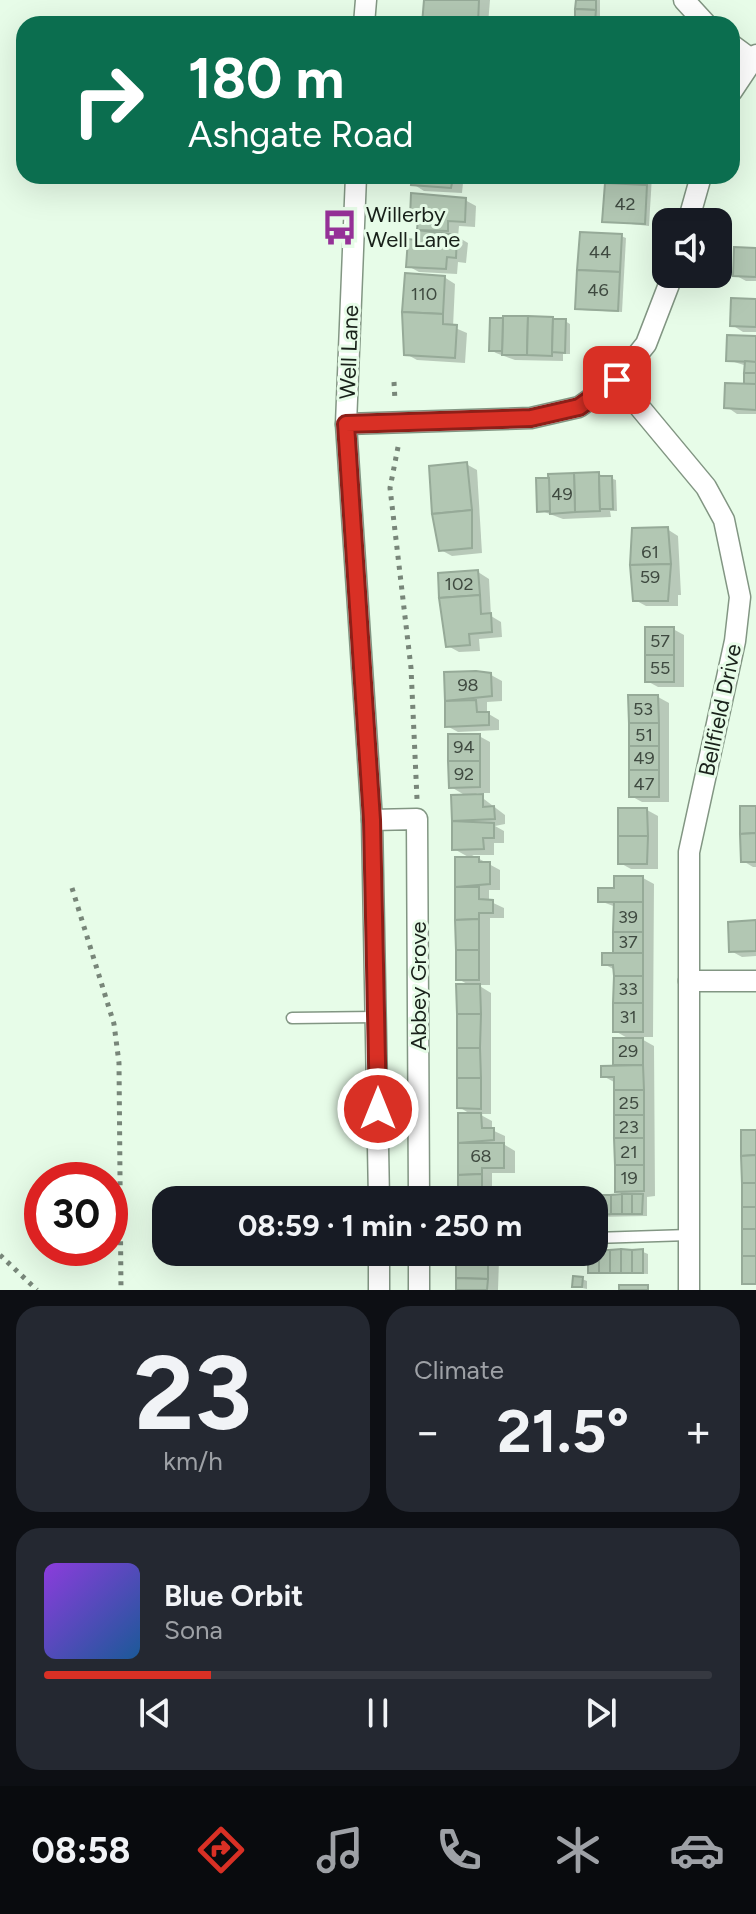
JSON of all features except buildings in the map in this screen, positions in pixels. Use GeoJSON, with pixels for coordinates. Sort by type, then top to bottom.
{"type":"FeatureCollection","features":[{"type":"Feature","properties":{"kind":"street"},"geometry":{"type":"LineString","coordinates":[[684,0],[699,16]]}},
{"type":"Feature","properties":{"kind":"street"},"geometry":{"type":"LineString","coordinates":[[740,78],[753,57]]}},
{"type":"Feature","properties":{"kind":"street","name":"Well Lane"},"geometry":{"type":"LineString","coordinates":[[356,184],[346,424],[372,820],[379,1186]]}},
{"type":"Feature","properties":{"kind":"street"},"geometry":{"type":"LineString","coordinates":[[692,208],[699,184]]}},
{"type":"Feature","properties":{"kind":"street"},"geometry":{"type":"LineString","coordinates":[[346,424],[531,418],[579,407],[617,380],[646,344],[668,288]]}},
{"type":"Feature","properties":{"kind":"street","name":"Bellfield Drive"},"geometry":{"type":"LineString","coordinates":[[617,380],[706,487],[724,520],[740,597],[735,641],[689,852],[689,1290]]}},
{"type":"Feature","properties":{"kind":"street"},"geometry":{"type":"LineString","coordinates":[[372,820],[417,819]]}},
{"type":"Feature","properties":{"kind":"street","name":"Abbey Grove"},"geometry":{"type":"LineString","coordinates":[[417,819],[419,1186]]}},
{"type":"Feature","properties":{"kind":"street"},"geometry":{"type":"LineString","coordinates":[[689,981],[756,981]]}},
{"type":"Feature","properties":{"kind":"street"},"geometry":{"type":"LineString","coordinates":[[379,1266],[379,1290]]}},
{"type":"Feature","properties":{"kind":"street"},"geometry":{"type":"LineString","coordinates":[[419,1266],[419,1290]]}},
{"type":"Feature","properties":{"kind":"lane"},"geometry":{"type":"LineString","coordinates":[[292,1018],[378,1017]]}},
{"type":"Feature","properties":{"kind":"lane"},"geometry":{"type":"LineString","coordinates":[[608,1238],[689,1235]]}},
{"type":"Feature","properties":{"kind":"path"},"geometry":{"type":"LineString","coordinates":[[394,382],[395,407]]}},
{"type":"Feature","properties":{"kind":"path"},"geometry":{"type":"LineString","coordinates":[[398,447],[390,488],[411,668],[417,819]]}},
{"type":"Feature","properties":{"kind":"path"},"geometry":{"type":"LineString","coordinates":[[72,888],[114,1024],[119,1063],[121,1290]]}},
{"type":"Feature","properties":{"kind":"path"},"geometry":{"type":"LineString","coordinates":[[0,1255],[37,1290]]}},
{"type":"Feature","properties":{"kind":"place","name":"Willerby Well Lane"},"geometry":{"type":"Point","coordinates":[340,227]}},
{"type":"Feature","properties":{"kind":"route"},"geometry":{"type":"LineString","coordinates":[[378,1109],[372,820],[361,634],[350,522],[346,424],[531,418],[579,407],[617,380]]}}]}
